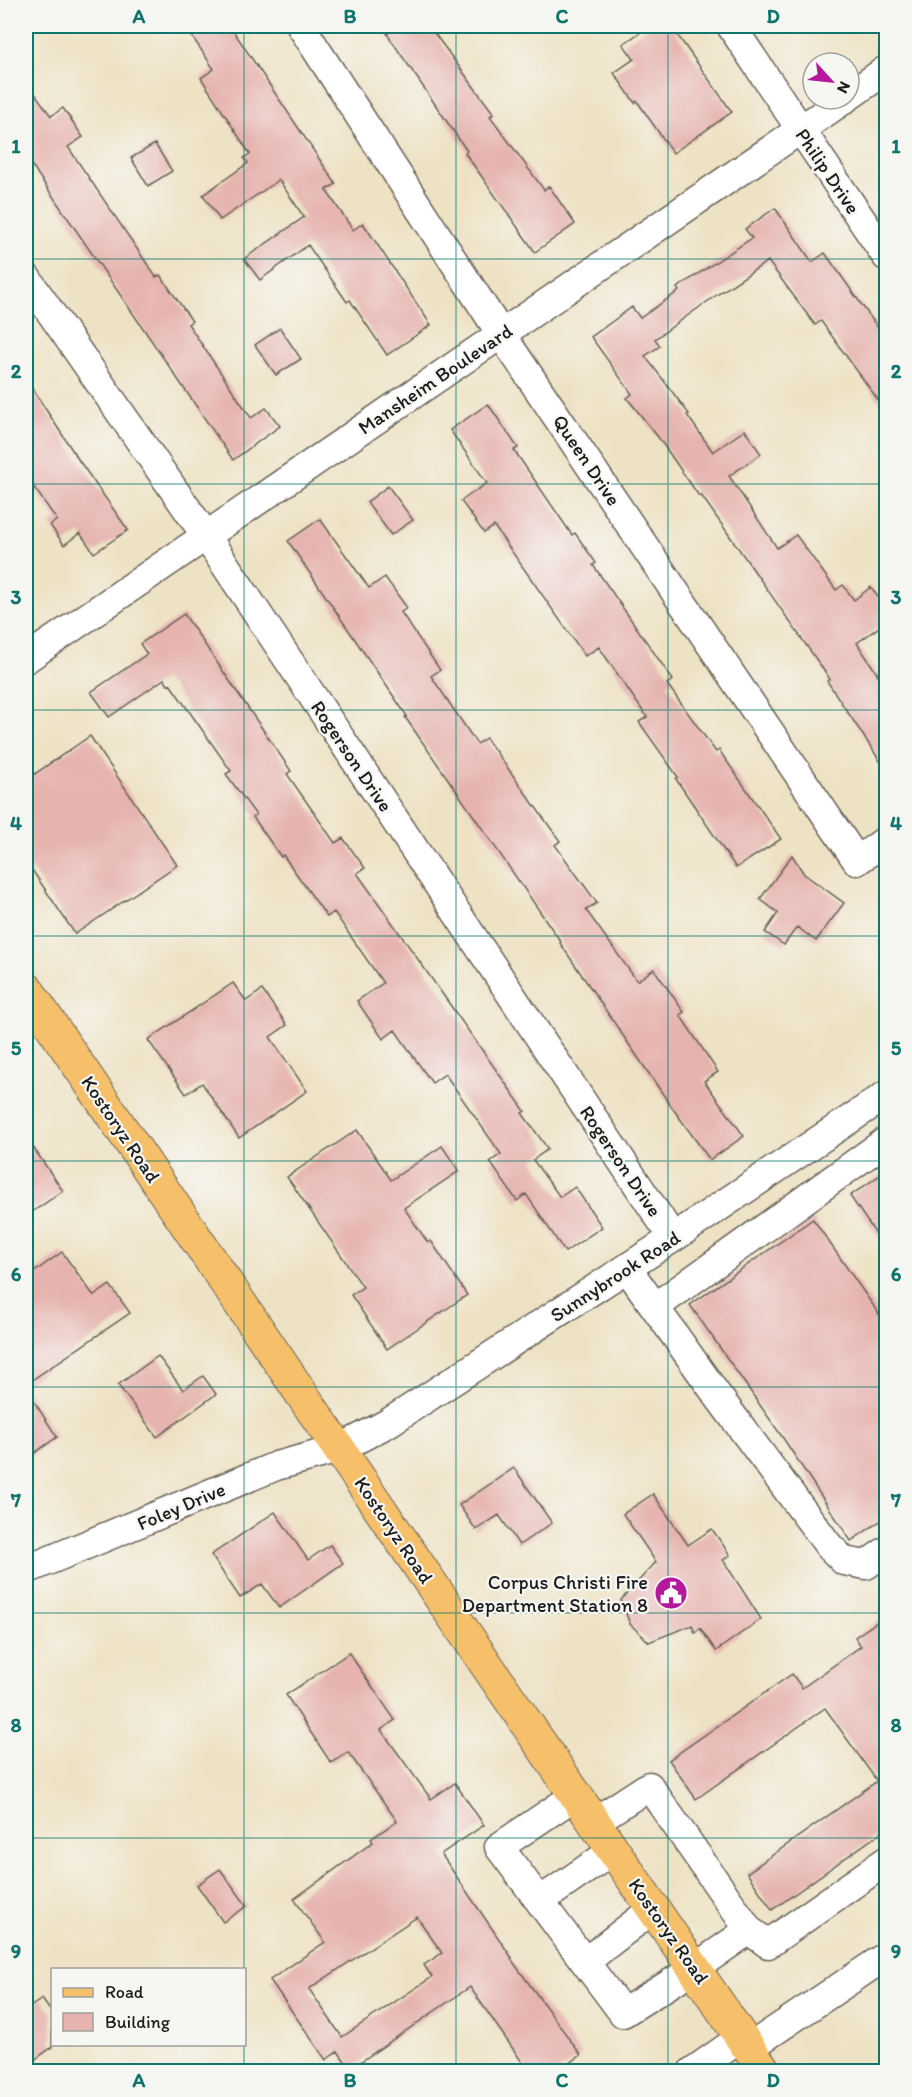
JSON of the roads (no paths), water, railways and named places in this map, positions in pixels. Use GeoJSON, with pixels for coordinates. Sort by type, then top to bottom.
{"type":"FeatureCollection","features":[{"type":"Feature","properties":{"kind":"main road","name":"Kostoryz Road"},"geometry":{"type":"LineString","coordinates":[[26,988],[752,2052]]}},
{"type":"Feature","properties":{"kind":"street","name":"Queen Drive"},"geometry":{"type":"LineString","coordinates":[[301,26],[501,334],[857,861],[886,840]]}},
{"type":"Feature","properties":{"kind":"street","name":"Philip Drive"},"geometry":{"type":"LineString","coordinates":[[731,26],[886,256]]}},
{"type":"Feature","properties":{"kind":"street"},"geometry":{"type":"LineString","coordinates":[[861,88],[886,70]]}},
{"type":"Feature","properties":{"kind":"street","name":"Mansheim Boulevard"},"geometry":{"type":"LineString","coordinates":[[26,659],[827,111]]}},
{"type":"Feature","properties":{"kind":"street","name":"Rogerson Drive"},"geometry":{"type":"LineString","coordinates":[[26,277],[206,536],[673,1238]]}},
{"type":"Feature","properties":{"kind":"street","name":"Sunnybrook Road"},"geometry":{"type":"LineString","coordinates":[[339,1449],[388,1423],[673,1238],[886,1095]]}},
{"type":"Feature","properties":{"kind":"street"},"geometry":{"type":"LineString","coordinates":[[655,1306],[886,1140]]}},
{"type":"Feature","properties":{"kind":"street"},"geometry":{"type":"LineString","coordinates":[[627,1268],[717,1395],[829,1546],[844,1561],[866,1565],[886,1551]]}},
{"type":"Feature","properties":{"kind":"street","name":"Foley Drive"},"geometry":{"type":"LineString","coordinates":[[26,1570],[276,1466],[339,1449]]}},
{"type":"Feature","properties":{"kind":"street"},"geometry":{"type":"LineString","coordinates":[[594,1822],[649,1786],[749,1930],[768,1944],[886,1861]]}},
{"type":"Feature","properties":{"kind":"street"},"geometry":{"type":"LineString","coordinates":[[576,1795],[499,1847],[623,2013],[749,1930]]}},
{"type":"Feature","properties":{"kind":"street"},"geometry":{"type":"LineString","coordinates":[[540,1901],[614,1850]]}},
{"type":"Feature","properties":{"kind":"street"},"geometry":{"type":"LineString","coordinates":[[585,1962],[654,1908]]}},
{"type":"Feature","properties":{"kind":"street"},"geometry":{"type":"LineString","coordinates":[[692,2072],[752,2052],[886,1956]]}},
{"type":"Feature","properties":{"kind":"place","name":"Corpus Christi Fire Department Station 8"},"geometry":{"type":"Point","coordinates":[671,1593]}}]}
